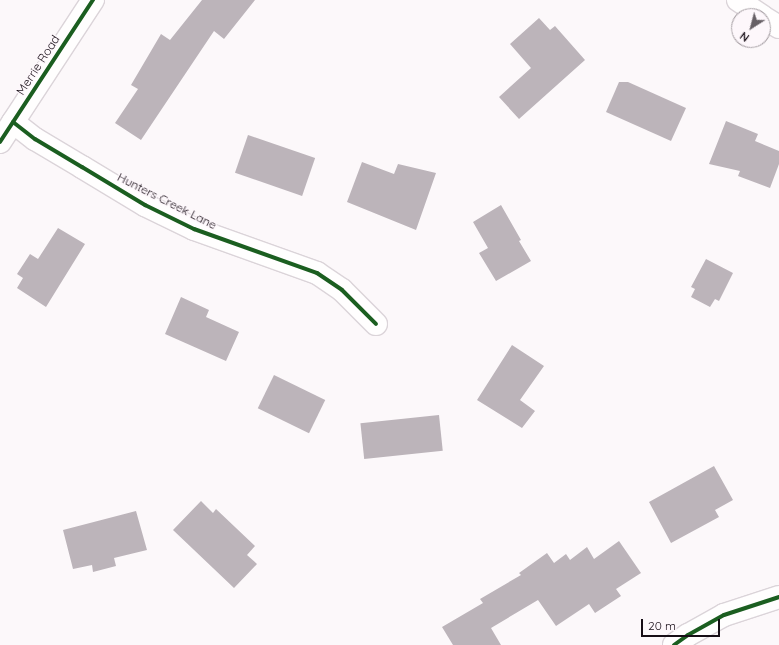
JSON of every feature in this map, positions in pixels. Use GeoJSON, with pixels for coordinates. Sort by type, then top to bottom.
{"type":"FeatureCollection","features":[{"type":"Feature","properties":{"kind":"street","name":"Merrie Road"},"geometry":{"type":"LineString","coordinates":[[0,142],[93,0]]}},
{"type":"Feature","properties":{"kind":"street"},"geometry":{"type":"LineString","coordinates":[[738,0],[750,8]]}},
{"type":"Feature","properties":{"kind":"street","name":"Hunters Creek Lane"},"geometry":{"type":"LineString","coordinates":[[13,122],[35,139],[82,167],[146,204],[194,229],[317,273],[342,290],[376,324]]}},
{"type":"Feature","properties":{"kind":"street"},"geometry":{"type":"LineString","coordinates":[[674,645],[688,635],[724,615],[779,596]]}},
{"type":"Feature","properties":{"kind":"building"},"geometry":{"type":"Polygon","coordinates":[[[202,0],[255,0],[224,39],[214,31],[141,140],[115,123],[138,89],[131,85],[161,34],[170,40],[202,0]]]}},
{"type":"Feature","properties":{"kind":"building"},"geometry":{"type":"Polygon","coordinates":[[[539,18],[550,30],[555,26],[585,60],[519,119],[499,97],[531,68],[510,44],[539,18]]]}},
{"type":"Feature","properties":{"kind":"building"},"geometry":{"type":"Polygon","coordinates":[[[619,82],[628,82],[686,108],[671,141],[606,112],[619,82]]]}},
{"type":"Feature","properties":{"kind":"building"},"geometry":{"type":"Polygon","coordinates":[[[726,121],[758,134],[755,141],[779,151],[779,164],[770,188],[738,176],[740,171],[709,164],[726,121]]]}},
{"type":"Feature","properties":{"kind":"building"},"geometry":{"type":"Polygon","coordinates":[[[248,135],[315,158],[302,196],[235,173],[248,135]]]}},
{"type":"Feature","properties":{"kind":"building"},"geometry":{"type":"Polygon","coordinates":[[[362,162],[394,174],[398,164],[436,173],[416,230],[347,202],[362,162]]]}},
{"type":"Feature","properties":{"kind":"building"},"geometry":{"type":"Polygon","coordinates":[[[501,205],[531,261],[496,281],[479,253],[488,248],[473,222],[501,205]]]}},
{"type":"Feature","properties":{"kind":"building"},"geometry":{"type":"Polygon","coordinates":[[[58,228],[85,244],[46,307],[17,288],[23,278],[17,274],[30,254],[38,259],[58,228]]]}},
{"type":"Feature","properties":{"kind":"building"},"geometry":{"type":"Polygon","coordinates":[[[706,259],[733,273],[719,301],[715,299],[710,307],[691,297],[695,289],[691,287],[706,259]]]}},
{"type":"Feature","properties":{"kind":"building"},"geometry":{"type":"Polygon","coordinates":[[[181,297],[209,310],[206,317],[239,332],[226,361],[165,334],[181,297]]]}},
{"type":"Feature","properties":{"kind":"building"},"geometry":{"type":"Polygon","coordinates":[[[512,345],[544,366],[520,400],[535,411],[522,428],[477,400],[512,345]]]}},
{"type":"Feature","properties":{"kind":"building"},"geometry":{"type":"Polygon","coordinates":[[[274,375],[325,400],[309,433],[258,408],[274,375]]]}},
{"type":"Feature","properties":{"kind":"building"},"geometry":{"type":"Polygon","coordinates":[[[439,415],[443,451],[364,459],[360,423],[439,415]]]}},
{"type":"Feature","properties":{"kind":"building"},"geometry":{"type":"Polygon","coordinates":[[[714,466],[733,500],[715,510],[719,517],[671,543],[649,502],[714,466]]]}},
{"type":"Feature","properties":{"kind":"building"},"geometry":{"type":"Polygon","coordinates":[[[201,501],[213,513],[216,509],[255,546],[247,555],[257,564],[234,588],[173,530],[201,501]]]}},
{"type":"Feature","properties":{"kind":"building"},"geometry":{"type":"Polygon","coordinates":[[[136,511],[147,550],[114,558],[116,566],[93,572],[92,565],[73,569],[63,530],[136,511]]]}},
{"type":"Feature","properties":{"kind":"building"},"geometry":{"type":"Polygon","coordinates":[[[619,541],[641,573],[616,589],[621,596],[595,613],[589,604],[556,626],[538,600],[491,628],[501,645],[453,645],[442,627],[483,603],[480,599],[521,575],[519,573],[547,553],[554,563],[566,554],[570,560],[587,547],[594,559],[619,541]]]}},
{"type":"Feature","properties":{"kind":"cycle path"},"geometry":{"type":"LineString","coordinates":[[0,142],[93,0]]}},
{"type":"Feature","properties":{"kind":"cycle path"},"geometry":{"type":"LineString","coordinates":[[13,122],[35,139],[145,205],[194,229],[317,273],[342,290],[376,324]]}},
{"type":"Feature","properties":{"kind":"cycle path"},"geometry":{"type":"LineString","coordinates":[[674,645],[688,635],[724,615],[779,597]]}}]}
